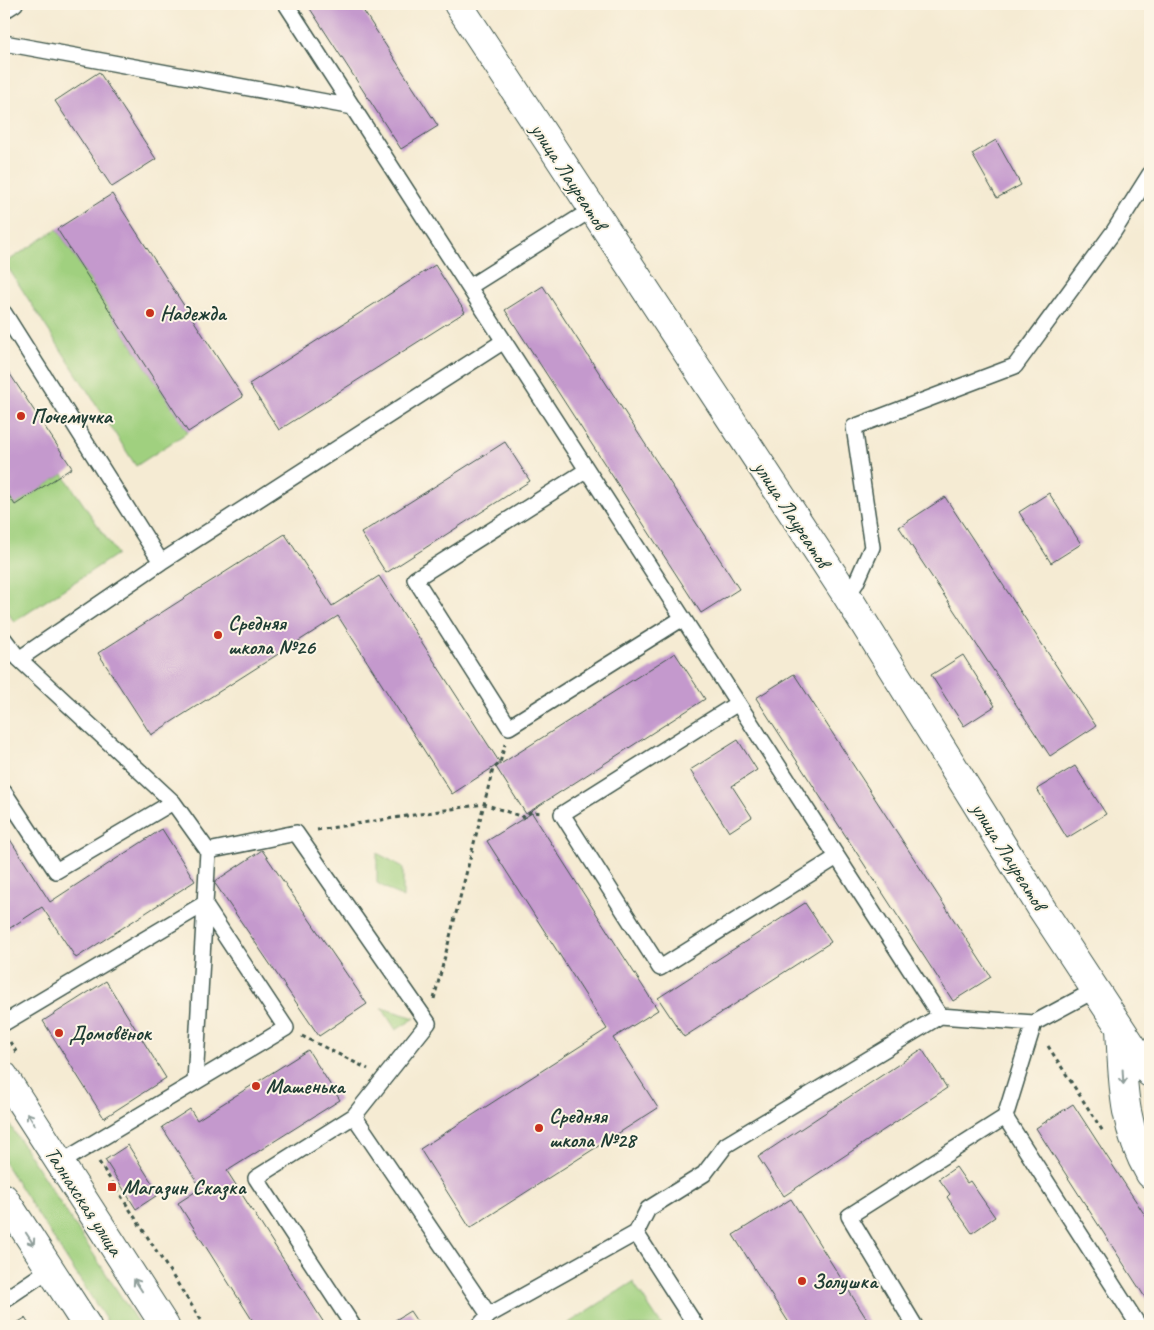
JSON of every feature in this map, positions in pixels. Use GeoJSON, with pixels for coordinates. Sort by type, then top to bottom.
{"type":"FeatureCollection","features":[{"type":"Feature","properties":{"kind":"street","name":"улица Лауреатов"},"geometry":{"type":"LineString","coordinates":[[458,4],[847,596],[1042,909],[1150,1073]]}},
{"type":"Feature","properties":{"kind":"street","name":"улица Лауреатов"},"geometry":{"type":"LineString","coordinates":[[1120,1028],[1124,1105],[1139,1155],[1150,1174]]}},
{"type":"Feature","properties":{"kind":"street","name":"Талнахская улица"},"geometry":{"type":"LineString","coordinates":[[11,1065],[60,1163],[164,1326]]}},
{"type":"Feature","properties":{"kind":"street"},"geometry":{"type":"LineString","coordinates":[[4,1198],[86,1326]]}},
{"type":"Feature","properties":{"kind":"lane"},"geometry":{"type":"LineString","coordinates":[[4,11],[15,4]]}},
{"type":"Feature","properties":{"kind":"lane"},"geometry":{"type":"LineString","coordinates":[[286,4],[940,1016]]}},
{"type":"Feature","properties":{"kind":"lane"},"geometry":{"type":"LineString","coordinates":[[4,43],[353,108]]}},
{"type":"Feature","properties":{"kind":"lane"},"geometry":{"type":"LineString","coordinates":[[847,596],[856,583],[872,547],[854,427],[1015,366],[1114,231],[1150,174]]}},
{"type":"Feature","properties":{"kind":"lane"},"geometry":{"type":"LineString","coordinates":[[469,287],[592,210]]}},
{"type":"Feature","properties":{"kind":"lane"},"geometry":{"type":"LineString","coordinates":[[4,313],[161,562]]}},
{"type":"Feature","properties":{"kind":"lane"},"geometry":{"type":"LineString","coordinates":[[19,659],[161,562],[504,341]]}},
{"type":"Feature","properties":{"kind":"lane"},"geometry":{"type":"LineString","coordinates":[[587,470],[415,579],[509,727],[683,618]]}},
{"type":"Feature","properties":{"kind":"lane"},"geometry":{"type":"LineString","coordinates":[[4,639],[19,659],[173,802],[208,851],[195,1082]]}},
{"type":"Feature","properties":{"kind":"lane"},"geometry":{"type":"LineString","coordinates":[[738,703],[562,814],[660,968],[837,857]]}},
{"type":"Feature","properties":{"kind":"lane"},"geometry":{"type":"LineString","coordinates":[[4,792],[56,871],[173,802]]}},
{"type":"Feature","properties":{"kind":"lane"},"geometry":{"type":"LineString","coordinates":[[208,851],[296,833],[428,1023],[354,1116],[256,1178],[353,1326]]}},
{"type":"Feature","properties":{"kind":"lane"},"geometry":{"type":"LineString","coordinates":[[4,1023],[204,904]]}},
{"type":"Feature","properties":{"kind":"lane"},"geometry":{"type":"LineString","coordinates":[[60,1163],[286,1028],[204,904]]}},
{"type":"Feature","properties":{"kind":"lane"},"geometry":{"type":"LineString","coordinates":[[354,1116],[484,1321],[636,1233],[648,1209],[704,1174],[726,1146],[940,1016],[1034,1023],[1096,990]]}},
{"type":"Feature","properties":{"kind":"lane"},"geometry":{"type":"LineString","coordinates":[[915,1326],[849,1216],[1005,1117],[1034,1023]]}},
{"type":"Feature","properties":{"kind":"lane"},"geometry":{"type":"LineString","coordinates":[[1005,1117],[1139,1326]]}},
{"type":"Feature","properties":{"kind":"lane"},"geometry":{"type":"LineString","coordinates":[[636,1233],[696,1326]]}},
{"type":"Feature","properties":{"kind":"lane"},"geometry":{"type":"LineString","coordinates":[[4,1300],[50,1269]]}},
{"type":"Feature","properties":{"kind":"path"},"geometry":{"type":"LineString","coordinates":[[428,1023],[493,769],[500,763],[509,727]]}},
{"type":"Feature","properties":{"kind":"path"},"geometry":{"type":"LineString","coordinates":[[296,833],[484,804],[523,816],[531,812],[562,814]]}},
{"type":"Feature","properties":{"kind":"path"},"geometry":{"type":"LineString","coordinates":[[4,1023],[11,1065]]}},
{"type":"Feature","properties":{"kind":"path"},"geometry":{"type":"LineString","coordinates":[[1034,1023],[1107,1138]]}},
{"type":"Feature","properties":{"kind":"path"},"geometry":{"type":"LineString","coordinates":[[286,1028],[385,1078]]}},
{"type":"Feature","properties":{"kind":"path"},"geometry":{"type":"LineString","coordinates":[[87,1147],[205,1326]]}},
{"type":"Feature","properties":{"kind":"green space"},"geometry":{"type":"Polygon","coordinates":[[[57,229],[188,432],[136,466],[5,263],[57,229]]]}},
{"type":"Feature","properties":{"kind":"green space"},"geometry":{"type":"Polygon","coordinates":[[[63,474],[117,554],[14,622],[4,606],[4,488],[15,505],[63,474]]]}},
{"type":"Feature","properties":{"kind":"green space"},"geometry":{"type":"Polygon","coordinates":[[[377,853],[403,867],[403,898],[377,883],[377,853]]]}},
{"type":"Feature","properties":{"kind":"green space"},"geometry":{"type":"Polygon","coordinates":[[[382,1008],[415,1018],[396,1030],[382,1008]]]}},
{"type":"Feature","properties":{"kind":"green space"},"geometry":{"type":"Polygon","coordinates":[[[4,1116],[140,1326],[110,1326],[4,1162],[4,1116]]]}},
{"type":"Feature","properties":{"kind":"green space"},"geometry":{"type":"Polygon","coordinates":[[[633,1282],[662,1326],[564,1326],[633,1282]]]}},
{"type":"Feature","properties":{"kind":"building"},"geometry":{"type":"Polygon","coordinates":[[[307,4],[359,4],[438,126],[401,149],[307,4]]]}},
{"type":"Feature","properties":{"kind":"building"},"geometry":{"type":"Polygon","coordinates":[[[99,72],[156,159],[112,187],[55,101],[99,72]]]}},
{"type":"Feature","properties":{"kind":"building"},"geometry":{"type":"Polygon","coordinates":[[[996,140],[1021,185],[997,198],[972,154],[996,140]]]}},
{"type":"Feature","properties":{"kind":"building","name":"Надежда"},"geometry":{"type":"Polygon","coordinates":[[[112,194],[243,397],[188,432],[57,229],[112,194]]]}},
{"type":"Feature","properties":{"kind":"building"},"geometry":{"type":"Polygon","coordinates":[[[435,265],[465,312],[279,430],[249,384],[435,265]]]}},
{"type":"Feature","properties":{"kind":"building"},"geometry":{"type":"Polygon","coordinates":[[[543,286],[739,589],[701,613],[505,310],[543,286]]]}},
{"type":"Feature","properties":{"kind":"building","name":"Почемучка"},"geometry":{"type":"Polygon","coordinates":[[[4,365],[72,468],[15,505],[4,488],[4,365]]]}},
{"type":"Feature","properties":{"kind":"building"},"geometry":{"type":"Polygon","coordinates":[[[505,442],[530,481],[386,573],[361,533],[505,442]]]}},
{"type":"Feature","properties":{"kind":"building"},"geometry":{"type":"Polygon","coordinates":[[[1049,493],[1081,544],[1051,563],[1019,512],[1049,493]]]}},
{"type":"Feature","properties":{"kind":"building"},"geometry":{"type":"Polygon","coordinates":[[[945,497],[1096,726],[1050,756],[899,527],[945,497]]]}},
{"type":"Feature","properties":{"kind":"building","name":"Средняя школа №26"},"geometry":{"type":"Polygon","coordinates":[[[285,534],[332,606],[379,576],[500,763],[452,794],[338,616],[151,735],[98,653],[285,534]]]}},
{"type":"Feature","properties":{"kind":"building"},"geometry":{"type":"Polygon","coordinates":[[[675,653],[705,699],[526,814],[496,767],[675,653]]]}},
{"type":"Feature","properties":{"kind":"building"},"geometry":{"type":"Polygon","coordinates":[[[963,655],[995,706],[964,726],[931,675],[963,655]]]}},
{"type":"Feature","properties":{"kind":"building"},"geometry":{"type":"Polygon","coordinates":[[[794,674],[991,977],[953,1001],[756,698],[794,674]]]}},
{"type":"Feature","properties":{"kind":"building"},"geometry":{"type":"Polygon","coordinates":[[[738,740],[757,770],[732,786],[752,817],[729,832],[690,770],[738,740]]]}},
{"type":"Feature","properties":{"kind":"building"},"geometry":{"type":"Polygon","coordinates":[[[1075,766],[1106,814],[1067,838],[1037,789],[1075,766]]]}},
{"type":"Feature","properties":{"kind":"building","name":"Средняя школа №28"},"geometry":{"type":"Polygon","coordinates":[[[532,813],[658,1010],[613,1038],[658,1108],[470,1228],[420,1149],[607,1029],[487,841],[532,813]]]}},
{"type":"Feature","properties":{"kind":"building"},"geometry":{"type":"Polygon","coordinates":[[[162,829],[195,881],[76,958],[42,907],[4,932],[4,830],[50,902],[162,829]]]}},
{"type":"Feature","properties":{"kind":"building"},"geometry":{"type":"Polygon","coordinates":[[[262,850],[367,1004],[319,1036],[214,882],[262,850]]]}},
{"type":"Feature","properties":{"kind":"building"},"geometry":{"type":"Polygon","coordinates":[[[805,903],[831,942],[684,1037],[658,998],[805,903]]]}},
{"type":"Feature","properties":{"kind":"building"},"geometry":{"type":"Polygon","coordinates":[[[106,981],[166,1078],[104,1118],[43,1021],[106,981]]]}},
{"type":"Feature","properties":{"kind":"building"},"geometry":{"type":"Polygon","coordinates":[[[922,1049],[947,1088],[784,1196],[758,1157],[922,1049]]]}},
{"type":"Feature","properties":{"kind":"building"},"geometry":{"type":"Polygon","coordinates":[[[308,1050],[340,1100],[227,1171],[326,1326],[256,1326],[178,1203],[201,1188],[162,1127],[190,1109],[197,1120],[308,1050]]]}},
{"type":"Feature","properties":{"kind":"building"},"geometry":{"type":"Polygon","coordinates":[[[1073,1104],[1150,1223],[1150,1305],[1036,1128],[1073,1104]]]}},
{"type":"Feature","properties":{"kind":"building"},"geometry":{"type":"Polygon","coordinates":[[[128,1145],[159,1194],[136,1209],[105,1160],[128,1145]]]}},
{"type":"Feature","properties":{"kind":"building"},"geometry":{"type":"Polygon","coordinates":[[[956,1167],[967,1183],[970,1181],[995,1217],[972,1233],[947,1197],[950,1194],[939,1179],[956,1167]]]}},
{"type":"Feature","properties":{"kind":"building","name":"Золушка"},"geometry":{"type":"Polygon","coordinates":[[[791,1199],[871,1326],[791,1326],[733,1235],[791,1199]]]}},
{"type":"Feature","properties":{"kind":"building"},"geometry":{"type":"Polygon","coordinates":[[[410,1311],[420,1326],[391,1326],[389,1324],[410,1311]]]}},
{"type":"Feature","properties":{"kind":"building"},"geometry":{"type":"Polygon","coordinates":[[[25,1318],[30,1326],[12,1326],[25,1318]]]}},
{"type":"Feature","properties":{"kind":"place","name":"Надежда"},"geometry":{"type":"Point","coordinates":[150,313]}},
{"type":"Feature","properties":{"kind":"place","name":"Почемучка"},"geometry":{"type":"Point","coordinates":[21,416]}},
{"type":"Feature","properties":{"kind":"place","name":"Средняя школа №26"},"geometry":{"type":"Point","coordinates":[218,635]}},
{"type":"Feature","properties":{"kind":"place","name":"Домовёнок"},"geometry":{"type":"Point","coordinates":[59,1033]}},
{"type":"Feature","properties":{"kind":"place","name":"Машенька"},"geometry":{"type":"Point","coordinates":[256,1086]}},
{"type":"Feature","properties":{"kind":"place","name":"Средняя школа №28"},"geometry":{"type":"Point","coordinates":[539,1128]}},
{"type":"Feature","properties":{"kind":"place","name":"Магазин Сказка"},"geometry":{"type":"Point","coordinates":[112,1187]}},
{"type":"Feature","properties":{"kind":"place","name":"Золушка"},"geometry":{"type":"Point","coordinates":[802,1281]}}]}
